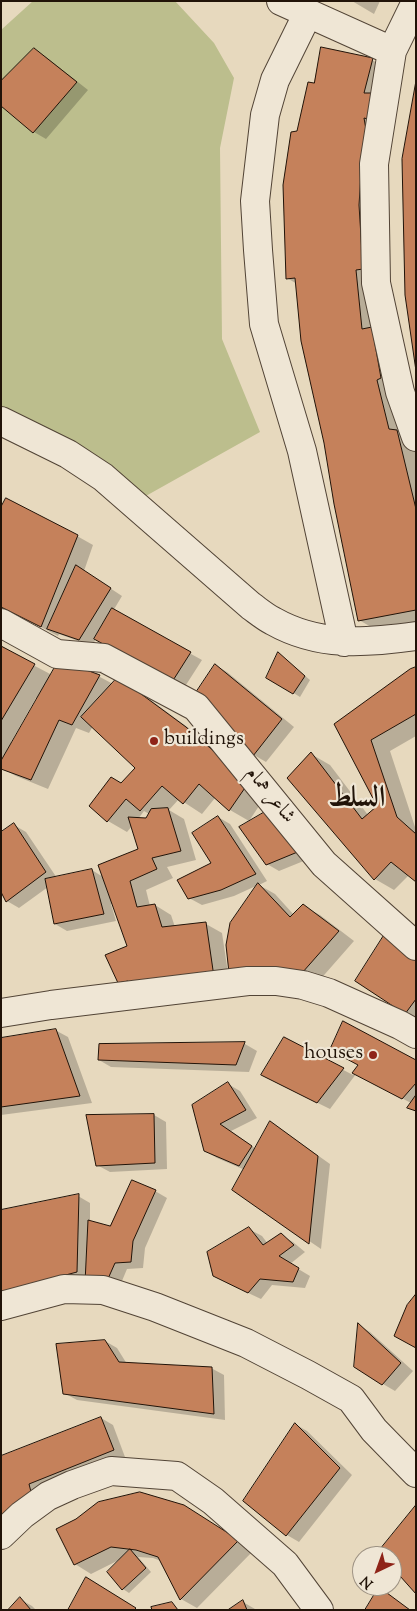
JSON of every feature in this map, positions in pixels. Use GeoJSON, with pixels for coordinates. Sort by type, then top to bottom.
{"type":"FeatureCollection","features":[{"type":"Feature","properties":{"kind":"street"},"geometry":{"type":"LineString","coordinates":[[281,1],[392,51]]}},
{"type":"Feature","properties":{"kind":"street"},"geometry":{"type":"LineString","coordinates":[[416,2],[392,51],[374,164],[376,284],[400,392],[416,437]]}},
{"type":"Feature","properties":{"kind":"street"},"geometry":{"type":"LineString","coordinates":[[308,13],[275,80],[265,114],[255,201],[264,324],[302,451],[344,642]]}},
{"type":"Feature","properties":{"kind":"street"},"geometry":{"type":"LineString","coordinates":[[1,421],[68,454],[103,477],[251,606],[272,621],[294,632],[319,639],[344,642],[416,636]]}},
{"type":"Feature","properties":{"kind":"street","name":"شاعر همام"},"geometry":{"type":"LineString","coordinates":[[1,623],[57,654],[104,658],[196,707],[324,864],[416,946]]}},
{"type":"Feature","properties":{"kind":"street"},"geometry":{"type":"LineString","coordinates":[[1,1014],[51,1005],[248,981],[276,981],[303,985],[329,993],[416,1034]]}},
{"type":"Feature","properties":{"kind":"street"},"geometry":{"type":"LineString","coordinates":[[1,1306],[64,1289],[103,1290],[155,1307],[246,1343],[351,1399],[374,1430],[416,1473]]}},
{"type":"Feature","properties":{"kind":"street"},"geometry":{"type":"LineString","coordinates":[[1,1536],[22,1515],[48,1496],[72,1485],[111,1472],[176,1476],[213,1501],[284,1564],[319,1610]]}},
{"type":"Feature","properties":{"kind":"green space"},"geometry":{"type":"Polygon","coordinates":[[[33,1],[175,1],[214,43],[234,78],[220,148],[222,339],[260,432],[144,497],[1,410],[1,30],[33,1]]]}},
{"type":"Feature","properties":{"kind":"building"},"geometry":{"type":"Polygon","coordinates":[[[321,47],[373,58],[364,93],[372,93],[371,120],[364,118],[368,141],[363,144],[359,205],[363,269],[356,270],[362,329],[372,327],[381,378],[377,380],[389,429],[397,430],[416,509],[416,610],[358,621],[334,504],[324,443],[301,341],[295,278],[286,279],[283,185],[291,132],[297,131],[308,82],[314,83],[321,47]]]}},
{"type":"Feature","properties":{"kind":"building"},"geometry":{"type":"Polygon","coordinates":[[[34,48],[77,82],[33,133],[1,106],[1,81],[34,48]]]}},
{"type":"Feature","properties":{"kind":"building"},"geometry":{"type":"Polygon","coordinates":[[[416,81],[416,371],[405,295],[402,159],[416,81]]]}},
{"type":"Feature","properties":{"kind":"building"},"geometry":{"type":"Polygon","coordinates":[[[6,498],[78,535],[41,627],[1,607],[1,507],[6,498]]]}},
{"type":"Feature","properties":{"kind":"building"},"geometry":{"type":"Polygon","coordinates":[[[76,565],[111,588],[79,640],[47,629],[76,565]]]}},
{"type":"Feature","properties":{"kind":"building"},"geometry":{"type":"Polygon","coordinates":[[[112,608],[191,652],[172,682],[94,639],[112,608]]]}},
{"type":"Feature","properties":{"kind":"building"},"geometry":{"type":"Polygon","coordinates":[[[1,646],[35,664],[1,721],[1,646]]]}},
{"type":"Feature","properties":{"kind":"building"},"geometry":{"type":"Polygon","coordinates":[[[278,652],[305,676],[293,694],[266,678],[278,652]]]}},
{"type":"Feature","properties":{"kind":"building"},"geometry":{"type":"Polygon","coordinates":[[[59,660],[100,675],[72,725],[59,720],[31,780],[1,769],[1,761],[59,660]]]}},
{"type":"Feature","properties":{"kind":"building"},"geometry":{"type":"Polygon","coordinates":[[[215,664],[282,719],[253,756],[197,691],[215,664]]]}},
{"type":"Feature","properties":{"kind":"building"},"geometry":{"type":"Polygon","coordinates":[[[416,667],[416,714],[371,740],[397,817],[416,834],[416,882],[391,862],[374,880],[287,778],[311,752],[362,819],[377,806],[334,724],[410,669],[416,667]]]}},
{"type":"Feature","properties":{"kind":"building","name":"buildings"},"geometry":{"type":"Polygon","coordinates":[[[118,677],[186,727],[249,782],[229,811],[199,784],[183,804],[162,786],[140,811],[126,799],[107,822],[89,806],[111,777],[121,783],[135,768],[81,717],[118,677]]]}},
{"type":"Feature","properties":{"kind":"building"},"geometry":{"type":"Polygon","coordinates":[[[168,808],[181,851],[152,858],[157,869],[130,881],[137,907],[155,904],[162,927],[206,922],[214,977],[130,992],[128,981],[118,983],[105,955],[127,946],[98,865],[138,849],[128,817],[146,818],[151,809],[168,808]]]}},
{"type":"Feature","properties":{"kind":"building"},"geometry":{"type":"Polygon","coordinates":[[[270,809],[300,851],[266,865],[239,827],[270,809]]]}},
{"type":"Feature","properties":{"kind":"building"},"geometry":{"type":"Polygon","coordinates":[[[218,816],[256,874],[221,890],[188,899],[177,880],[211,863],[192,833],[218,816]]]}},
{"type":"Feature","properties":{"kind":"building"},"geometry":{"type":"Polygon","coordinates":[[[14,823],[46,872],[6,902],[1,892],[1,832],[14,823]]]}},
{"type":"Feature","properties":{"kind":"building"},"geometry":{"type":"Polygon","coordinates":[[[92,869],[104,914],[54,924],[45,879],[92,869]]]}},
{"type":"Feature","properties":{"kind":"building"},"geometry":{"type":"Polygon","coordinates":[[[258,883],[290,917],[303,904],[339,931],[302,973],[229,973],[226,945],[230,923],[258,883]]]}},
{"type":"Feature","properties":{"kind":"building"},"geometry":{"type":"Polygon","coordinates":[[[388,929],[416,951],[416,999],[405,1014],[355,981],[388,929]]]}},
{"type":"Feature","properties":{"kind":"building","name":"houses"},"geometry":{"type":"Polygon","coordinates":[[[343,1021],[416,1060],[416,1083],[402,1099],[352,1073],[358,1065],[330,1050],[343,1021]]]}},
{"type":"Feature","properties":{"kind":"building"},"geometry":{"type":"Polygon","coordinates":[[[56,1029],[80,1096],[1,1107],[1,1038],[56,1029]]]}},
{"type":"Feature","properties":{"kind":"building"},"geometry":{"type":"Polygon","coordinates":[[[284,1037],[344,1068],[317,1103],[261,1075],[284,1037]]]}},
{"type":"Feature","properties":{"kind":"building"},"geometry":{"type":"Polygon","coordinates":[[[245,1042],[236,1065],[98,1060],[99,1044],[245,1042]]]}},
{"type":"Feature","properties":{"kind":"building"},"geometry":{"type":"Polygon","coordinates":[[[228,1082],[246,1110],[220,1124],[252,1146],[239,1166],[204,1151],[192,1105],[228,1082]]]}},
{"type":"Feature","properties":{"kind":"building"},"geometry":{"type":"Polygon","coordinates":[[[416,1095],[416,1111],[407,1108],[416,1095]]]}},
{"type":"Feature","properties":{"kind":"building"},"geometry":{"type":"Polygon","coordinates":[[[154,1114],[155,1163],[96,1166],[86,1115],[154,1114]]]}},
{"type":"Feature","properties":{"kind":"building"},"geometry":{"type":"Polygon","coordinates":[[[270,1121],[318,1156],[309,1244],[232,1190],[270,1121]]]}},
{"type":"Feature","properties":{"kind":"building"},"geometry":{"type":"Polygon","coordinates":[[[132,1180],[156,1190],[133,1241],[131,1262],[115,1263],[107,1281],[85,1283],[88,1220],[110,1226],[132,1180]]]}},
{"type":"Feature","properties":{"kind":"building"},"geometry":{"type":"Polygon","coordinates":[[[79,1194],[77,1272],[1,1292],[1,1210],[79,1194]]]}},
{"type":"Feature","properties":{"kind":"building"},"geometry":{"type":"Polygon","coordinates":[[[249,1227],[263,1245],[281,1233],[294,1245],[279,1256],[299,1268],[293,1282],[260,1279],[248,1293],[213,1276],[207,1252],[249,1227]]]}},
{"type":"Feature","properties":{"kind":"building"},"geometry":{"type":"Polygon","coordinates":[[[416,1294],[416,1348],[394,1336],[407,1305],[416,1294]]]}},
{"type":"Feature","properties":{"kind":"building"},"geometry":{"type":"Polygon","coordinates":[[[358,1323],[401,1363],[382,1385],[354,1367],[358,1323]]]}},
{"type":"Feature","properties":{"kind":"building"},"geometry":{"type":"Polygon","coordinates":[[[105,1340],[119,1362],[212,1367],[214,1414],[63,1394],[56,1344],[105,1340]]]}},
{"type":"Feature","properties":{"kind":"building"},"geometry":{"type":"Polygon","coordinates":[[[101,1417],[114,1450],[29,1484],[31,1492],[1,1518],[1,1456],[101,1417]]]}},
{"type":"Feature","properties":{"kind":"building"},"geometry":{"type":"Polygon","coordinates":[[[295,1423],[340,1468],[286,1536],[243,1501],[295,1423]]]}},
{"type":"Feature","properties":{"kind":"building"},"geometry":{"type":"Polygon","coordinates":[[[140,1492],[184,1505],[239,1540],[180,1600],[158,1557],[136,1550],[111,1547],[74,1565],[56,1529],[76,1519],[98,1502],[140,1492]]]}},
{"type":"Feature","properties":{"kind":"building"},"geometry":{"type":"Polygon","coordinates":[[[416,1505],[416,1594],[402,1578],[402,1546],[383,1546],[416,1505]]]}},
{"type":"Feature","properties":{"kind":"building"},"geometry":{"type":"Polygon","coordinates":[[[130,1549],[146,1568],[122,1590],[107,1572],[130,1549]]]}},
{"type":"Feature","properties":{"kind":"building"},"geometry":{"type":"Polygon","coordinates":[[[86,1577],[136,1608],[134,1610],[68,1610],[86,1577]]]}},
{"type":"Feature","properties":{"kind":"building"},"geometry":{"type":"Polygon","coordinates":[[[374,1596],[391,1596],[410,1610],[365,1610],[374,1596]]]}},
{"type":"Feature","properties":{"kind":"building"},"geometry":{"type":"Polygon","coordinates":[[[20,1597],[31,1610],[8,1610],[20,1597]]]}},
{"type":"Feature","properties":{"kind":"building"},"geometry":{"type":"Polygon","coordinates":[[[243,1600],[247,1610],[228,1610],[243,1600]]]}},
{"type":"Feature","properties":{"kind":"building"},"geometry":{"type":"Polygon","coordinates":[[[172,1602],[178,1610],[152,1610],[151,1607],[172,1602]]]}},
{"type":"Feature","properties":{"kind":"place","name":"buildings"},"geometry":{"type":"Point","coordinates":[154,741]}},
{"type":"Feature","properties":{"kind":"place","name":"houses"},"geometry":{"type":"Point","coordinates":[373,1055]}},
{"type":"Feature","properties":{"kind":"district","name":"السلط"},"geometry":{"type":"Point","coordinates":[357,801]}}]}
